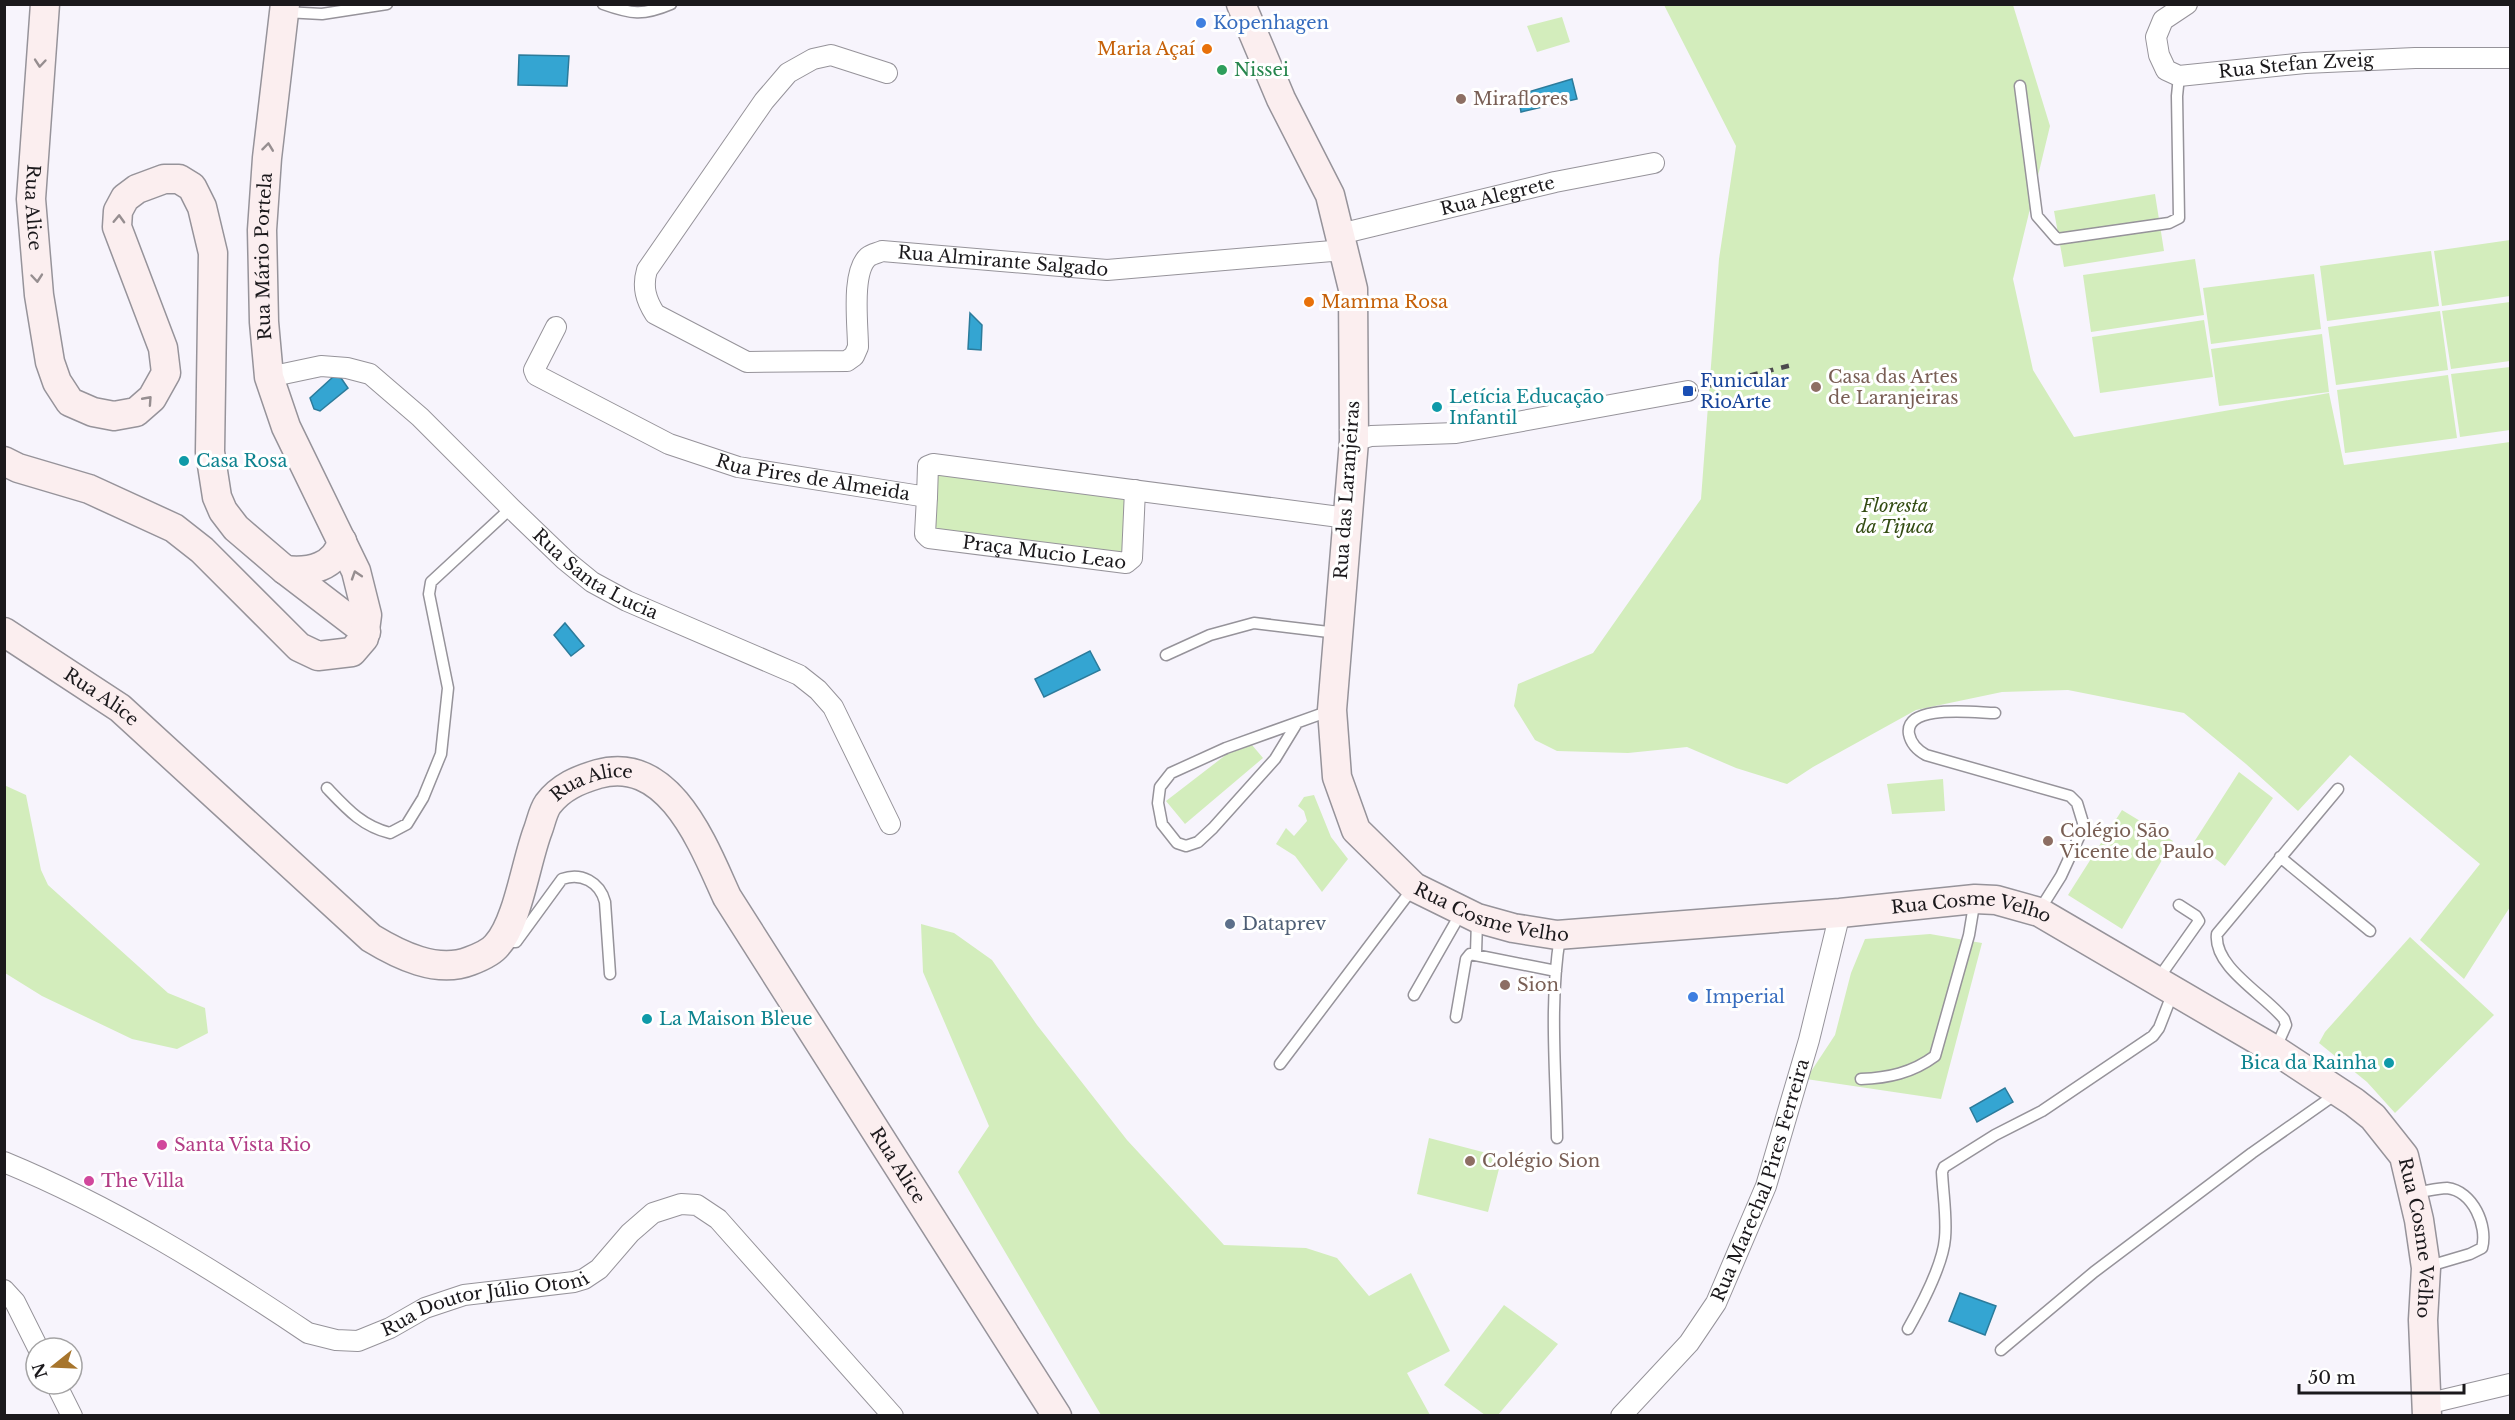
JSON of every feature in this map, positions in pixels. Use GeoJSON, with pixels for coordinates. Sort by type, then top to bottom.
{"type":"FeatureCollection","features":[{"type":"Feature","properties":{"kind":"street","name":"Rua Alice"},"geometry":{"type":"LineString","coordinates":[[45,4],[31,200],[39,295],[50,362],[57,382],[70,402],[93,412],[114,416],[136,412],[152,398],[166,373],[163,348],[117,227],[118,211],[125,198],[137,189],[164,179],[179,179],[192,188],[202,207],[213,253],[210,452],[217,497],[223,511],[236,528],[285,570],[366,632]]}},
{"type":"Feature","properties":{"kind":"street","name":"Rua das Laranjeiras"},"geometry":{"type":"LineString","coordinates":[[1241,4],[1281,99],[1330,195],[1353,289],[1354,441],[1332,710]]}},
{"type":"Feature","properties":{"kind":"street"},"geometry":{"type":"LineString","coordinates":[[2179,76],[2166,70],[2159,55],[2156,37],[2163,20],[2187,4]]}},
{"type":"Feature","properties":{"kind":"street","name":"Rua Mário Portela"},"geometry":{"type":"LineString","coordinates":[[285,8],[267,158],[262,230],[264,322],[269,377],[286,428],[356,571],[367,615],[366,632]]}},
{"type":"Feature","properties":{"kind":"street","name":"Rua Almirante Salgado"},"geometry":{"type":"LineString","coordinates":[[887,73],[831,55],[813,59],[788,73],[764,101],[647,270],[644,280],[647,302],[655,314],[747,362],[847,361],[854,356],[858,347],[858,278],[861,266],[869,256],[882,251],[1107,270],[1342,242]]}},
{"type":"Feature","properties":{"kind":"street","name":"Rua Stefan Zveig"},"geometry":{"type":"LineString","coordinates":[[2179,76],[2304,63],[2415,58],[2511,58]]}},
{"type":"Feature","properties":{"kind":"street","name":"Rua Alegrete"},"geometry":{"type":"LineString","coordinates":[[1342,242],[1555,182],[1654,163]]}},
{"type":"Feature","properties":{"kind":"street","name":"Rua Pires de Almeida"},"geometry":{"type":"LineString","coordinates":[[556,327],[534,370],[535,374],[669,444],[738,467],[927,497],[928,466],[933,464],[1347,518]]}},
{"type":"Feature","properties":{"kind":"street","name":"Rua Santa Lucia"},"geometry":{"type":"LineString","coordinates":[[269,377],[321,366],[347,368],[370,374],[420,417],[565,560],[592,582],[627,601],[799,675],[818,690],[833,707],[890,824]]}},
{"type":"Feature","properties":{"kind":"street"},"geometry":{"type":"LineString","coordinates":[[1354,441],[1371,436],[1456,433],[1688,391]]}},
{"type":"Feature","properties":{"kind":"street"},"geometry":{"type":"LineString","coordinates":[[4,461],[18,468],[89,489],[174,528],[202,550],[299,647],[318,656],[352,652],[360,645],[366,632]]}},
{"type":"Feature","properties":{"kind":"street","name":"Praça Mucio Leao"},"geometry":{"type":"LineString","coordinates":[[927,497],[925,534],[929,538],[1126,562],[1132,558],[1135,490]]}},
{"type":"Feature","properties":{"kind":"street"},"geometry":{"type":"LineString","coordinates":[[285,570],[300,572],[325,565],[340,550],[342,541]]}},
{"type":"Feature","properties":{"kind":"street","name":"Rua Alice"},"geometry":{"type":"LineString","coordinates":[[4,632],[120,708],[371,938],[397,954],[428,963],[458,966],[508,941],[530,852],[547,805],[573,781],[609,771],[633,773],[653,782],[678,805],[694,829],[727,897],[1057,1416]]}},
{"type":"Feature","properties":{"kind":"street","name":"Rua Cosme Velho"},"geometry":{"type":"LineString","coordinates":[[1332,710],[1337,777],[1356,830],[1413,888],[1470,915],[1513,928],[1561,934],[1840,913],[1975,899],[1996,900],[2039,912],[2274,1050],[2373,1117],[2404,1156],[2426,1268],[2423,1320],[2427,1410]]}},
{"type":"Feature","properties":{"kind":"street","name":"Rua Marechal Pires Ferreira"},"geometry":{"type":"LineString","coordinates":[[1621,1416],[1689,1343],[1716,1303],[1766,1186],[1809,1040],[1840,913]]}},
{"type":"Feature","properties":{"kind":"street","name":"Rua Doutor Júlio Otoni"},"geometry":{"type":"LineString","coordinates":[[4,1162],[60,1185],[148,1231],[308,1333],[347,1341],[358,1341],[390,1328],[425,1308],[464,1295],[584,1279],[599,1269],[630,1233],[653,1213],[681,1204],[697,1205],[718,1219],[893,1416]]}},
{"type":"Feature","properties":{"kind":"street"},"geometry":{"type":"LineString","coordinates":[[4,1290],[15,1302],[32,1336]]}},
{"type":"Feature","properties":{"kind":"street"},"geometry":{"type":"LineString","coordinates":[[2427,1410],[2511,1384]]}},
{"type":"Feature","properties":{"kind":"street"},"geometry":{"type":"LineString","coordinates":[[62,1396],[72,1416]]}},
{"type":"Feature","properties":{"kind":"lane"},"geometry":{"type":"LineString","coordinates":[[603,4],[635,14],[652,13],[671,4]]}},
{"type":"Feature","properties":{"kind":"lane"},"geometry":{"type":"LineString","coordinates":[[285,8],[322,14],[383,5]]}},
{"type":"Feature","properties":{"kind":"lane"},"geometry":{"type":"LineString","coordinates":[[2020,86],[2037,216],[2057,239],[2169,223],[2179,218],[2177,96],[2179,76]]}},
{"type":"Feature","properties":{"kind":"lane"},"geometry":{"type":"LineString","coordinates":[[327,788],[355,818],[374,829],[390,833],[407,824],[423,798],[441,754],[447,720],[448,688],[429,594],[431,582],[511,508]]}},
{"type":"Feature","properties":{"kind":"lane"},"geometry":{"type":"LineString","coordinates":[[1166,656],[1210,635],[1254,623],[1337,633]]}},
{"type":"Feature","properties":{"kind":"lane"},"geometry":{"type":"LineString","coordinates":[[1297,723],[1275,759],[1213,828],[1198,842],[1186,846],[1177,843],[1162,824],[1158,803],[1160,787],[1171,772],[1226,748],[1332,710]]}},
{"type":"Feature","properties":{"kind":"lane"},"geometry":{"type":"LineString","coordinates":[[1995,713],[1927,713],[1913,720],[1909,727],[1909,736],[1916,749],[1926,755],[2026,782],[2070,796],[2077,803],[2084,826],[2061,876],[2039,912]]}},
{"type":"Feature","properties":{"kind":"lane"},"geometry":{"type":"LineString","coordinates":[[2274,1050],[2286,1025],[2284,1019],[2226,963],[2216,942],[2217,934],[2337,789]]}},
{"type":"Feature","properties":{"kind":"lane"},"geometry":{"type":"LineString","coordinates":[[2280,856],[2370,931]]}},
{"type":"Feature","properties":{"kind":"lane"},"geometry":{"type":"LineString","coordinates":[[508,941],[562,879],[571,876],[581,877],[594,883],[602,891],[605,902],[610,974]]}},
{"type":"Feature","properties":{"kind":"lane"},"geometry":{"type":"LineString","coordinates":[[1280,1064],[1413,888]]}},
{"type":"Feature","properties":{"kind":"lane"},"geometry":{"type":"LineString","coordinates":[[1861,1079],[1881,1078],[1919,1068],[1935,1056],[1969,935],[1975,899]]}},
{"type":"Feature","properties":{"kind":"lane"},"geometry":{"type":"LineString","coordinates":[[1908,1329],[1921,1306],[1943,1251],[1946,1237],[1942,1172],[1944,1167],[1995,1135],[2042,1111],[2153,1036],[2159,1028],[2165,987],[2199,921],[2196,916],[2179,905]]}},
{"type":"Feature","properties":{"kind":"lane"},"geometry":{"type":"LineString","coordinates":[[1470,915],[1476,953]]}},
{"type":"Feature","properties":{"kind":"lane"},"geometry":{"type":"LineString","coordinates":[[1414,995],[1470,915]]}},
{"type":"Feature","properties":{"kind":"lane"},"geometry":{"type":"LineString","coordinates":[[1557,1138],[1556,971],[1561,934]]}},
{"type":"Feature","properties":{"kind":"lane"},"geometry":{"type":"LineString","coordinates":[[1456,1017],[1466,959],[1470,954],[1476,953],[1556,971]]}},
{"type":"Feature","properties":{"kind":"lane"},"geometry":{"type":"LineString","coordinates":[[2001,1350],[2094,1272],[2252,1153],[2339,1092]]}},
{"type":"Feature","properties":{"kind":"lane"},"geometry":{"type":"LineString","coordinates":[[2413,1193],[2447,1188],[2460,1192],[2472,1204],[2485,1236],[2482,1248],[2426,1268]]}},
{"type":"Feature","properties":{"kind":"green space","name":"Floresta da Tijuca"},"geometry":{"type":"Polygon","coordinates":[[[1664,5],[2013,5],[2050,126],[2013,279],[2033,370],[2074,437],[2329,393],[2344,465],[2510,442],[2510,907],[2464,979],[2420,940],[2480,864],[2350,755],[2298,811],[2184,713],[2068,690],[2002,692],[1916,710],[1813,767],[1787,784],[1736,768],[1687,747],[1628,753],[1557,751],[1535,740],[1514,706],[1518,684],[1593,653],[1701,499],[1719,259],[1736,146],[1664,5]]]}},
{"type":"Feature","properties":{"kind":"green space"},"geometry":{"type":"Polygon","coordinates":[[[1562,17],[1570,42],[1537,52],[1527,26],[1562,17]]]}},
{"type":"Feature","properties":{"kind":"green space"},"geometry":{"type":"Polygon","coordinates":[[[2155,194],[2164,251],[2064,267],[2054,211],[2155,194]]]}},
{"type":"Feature","properties":{"kind":"green space"},"geometry":{"type":"Polygon","coordinates":[[[2510,240],[2510,296],[2442,306],[2434,251],[2510,240]]]}},
{"type":"Feature","properties":{"kind":"green space"},"geometry":{"type":"Polygon","coordinates":[[[2431,251],[2439,306],[2327,321],[2320,266],[2431,251]]]}},
{"type":"Feature","properties":{"kind":"green space"},"geometry":{"type":"Polygon","coordinates":[[[2195,259],[2204,315],[2091,332],[2083,275],[2195,259]]]}},
{"type":"Feature","properties":{"kind":"green space"},"geometry":{"type":"Polygon","coordinates":[[[2314,274],[2321,329],[2211,344],[2203,288],[2314,274]]]}},
{"type":"Feature","properties":{"kind":"green space"},"geometry":{"type":"Polygon","coordinates":[[[2510,302],[2510,361],[2451,369],[2442,311],[2510,302]]]}},
{"type":"Feature","properties":{"kind":"green space"},"geometry":{"type":"Polygon","coordinates":[[[2440,311],[2448,370],[2336,385],[2328,327],[2440,311]]]}},
{"type":"Feature","properties":{"kind":"green space"},"geometry":{"type":"Polygon","coordinates":[[[2204,320],[2213,377],[2100,393],[2092,337],[2204,320]]]}},
{"type":"Feature","properties":{"kind":"green space"},"geometry":{"type":"Polygon","coordinates":[[[2322,334],[2329,392],[2219,406],[2211,349],[2322,334]]]}},
{"type":"Feature","properties":{"kind":"green space"},"geometry":{"type":"Polygon","coordinates":[[[2510,367],[2510,430],[2460,437],[2451,374],[2510,367]]]}},
{"type":"Feature","properties":{"kind":"green space"},"geometry":{"type":"Polygon","coordinates":[[[2448,375],[2457,438],[2345,453],[2337,390],[2448,375]]]}},
{"type":"Feature","properties":{"kind":"green space"},"geometry":{"type":"Polygon","coordinates":[[[925,467],[1130,486],[1123,559],[920,534],[925,467]]]}},
{"type":"Feature","properties":{"kind":"green space"},"geometry":{"type":"Polygon","coordinates":[[[1252,745],[1263,758],[1185,824],[1166,801],[1227,754],[1252,745]]]}},
{"type":"Feature","properties":{"kind":"green space"},"geometry":{"type":"Polygon","coordinates":[[[2239,772],[2273,798],[2225,866],[2194,842],[2239,772]]]}},
{"type":"Feature","properties":{"kind":"green space"},"geometry":{"type":"Polygon","coordinates":[[[1943,779],[1945,811],[1892,814],[1887,784],[1943,779]]]}},
{"type":"Feature","properties":{"kind":"green space"},"geometry":{"type":"Polygon","coordinates":[[[4,785],[26,795],[41,870],[48,885],[168,993],[205,1008],[208,1033],[177,1049],[132,1039],[42,996],[5,973],[4,785]]]}},
{"type":"Feature","properties":{"kind":"green space"},"geometry":{"type":"Polygon","coordinates":[[[1314,795],[1331,837],[1348,859],[1322,892],[1295,856],[1276,844],[1286,828],[1294,836],[1307,821],[1304,811],[1298,806],[1304,797],[1314,795]]]}},
{"type":"Feature","properties":{"kind":"green space"},"geometry":{"type":"Polygon","coordinates":[[[2122,810],[2173,841],[2122,929],[2068,895],[2122,810]]]}},
{"type":"Feature","properties":{"kind":"green space"},"geometry":{"type":"Polygon","coordinates":[[[921,924],[954,933],[992,960],[1037,1025],[1127,1140],[1224,1245],[1306,1248],[1337,1258],[1369,1296],[1411,1273],[1450,1351],[1407,1373],[1430,1415],[1101,1415],[958,1172],[989,1126],[923,972],[921,924]]]}},
{"type":"Feature","properties":{"kind":"green space"},"geometry":{"type":"Polygon","coordinates":[[[1930,934],[1982,943],[1941,1099],[1806,1079],[1835,1035],[1851,973],[1865,939],[1930,934]]]}},
{"type":"Feature","properties":{"kind":"green space"},"geometry":{"type":"Polygon","coordinates":[[[2410,937],[2494,1015],[2395,1113],[2367,1082],[2319,1043],[2325,1032],[2410,937]]]}},
{"type":"Feature","properties":{"kind":"green space"},"geometry":{"type":"Polygon","coordinates":[[[1429,1138],[1502,1157],[1488,1212],[1417,1194],[1429,1138]]]}},
{"type":"Feature","properties":{"kind":"green space"},"geometry":{"type":"Polygon","coordinates":[[[1504,1305],[1558,1344],[1498,1415],[1485,1415],[1444,1385],[1504,1305]]]}},
{"type":"Feature","properties":{"kind":"water"},"geometry":{"type":"Polygon","coordinates":[[[519,55],[569,56],[567,86],[518,85],[519,55]]]}},
{"type":"Feature","properties":{"kind":"water"},"geometry":{"type":"Polygon","coordinates":[[[1572,79],[1577,99],[1521,112],[1518,95],[1572,79]]]}},
{"type":"Feature","properties":{"kind":"water"},"geometry":{"type":"Polygon","coordinates":[[[970,313],[982,325],[981,350],[968,349],[970,313]]]}},
{"type":"Feature","properties":{"kind":"water"},"geometry":{"type":"Polygon","coordinates":[[[334,376],[341,378],[348,388],[320,411],[314,409],[310,398],[334,376]]]}},
{"type":"Feature","properties":{"kind":"water"},"geometry":{"type":"Polygon","coordinates":[[[565,623],[584,646],[571,656],[554,635],[565,623]]]}},
{"type":"Feature","properties":{"kind":"water"},"geometry":{"type":"Polygon","coordinates":[[[1090,651],[1100,670],[1044,697],[1035,679],[1090,651]]]}},
{"type":"Feature","properties":{"kind":"water"},"geometry":{"type":"Polygon","coordinates":[[[2005,1088],[2013,1102],[1977,1122],[1970,1108],[2005,1088]]]}},
{"type":"Feature","properties":{"kind":"water"},"geometry":{"type":"Polygon","coordinates":[[[1960,1293],[1996,1306],[1985,1335],[1949,1321],[1960,1293]]]}},
{"type":"Feature","properties":{"kind":"railway"},"geometry":{"type":"LineString","coordinates":[[1688,391],[1796,364]]}},
{"type":"Feature","properties":{"kind":"place","name":"Kopenhagen"},"geometry":{"type":"Point","coordinates":[1201,23]}},
{"type":"Feature","properties":{"kind":"place","name":"Maria Açaí"},"geometry":{"type":"Point","coordinates":[1207,49]}},
{"type":"Feature","properties":{"kind":"place","name":"Nissei"},"geometry":{"type":"Point","coordinates":[1222,70]}},
{"type":"Feature","properties":{"kind":"place","name":"Miraflores"},"geometry":{"type":"Point","coordinates":[1461,99]}},
{"type":"Feature","properties":{"kind":"place","name":"Mamma Rosa"},"geometry":{"type":"Point","coordinates":[1309,302]}},
{"type":"Feature","properties":{"kind":"place","name":"Casa das Artes de Laranjeiras"},"geometry":{"type":"Point","coordinates":[1816,387]}},
{"type":"Feature","properties":{"kind":"place","name":"Funicular RioArte"},"geometry":{"type":"Point","coordinates":[1688,391]}},
{"type":"Feature","properties":{"kind":"place","name":"Letícia Educação Infantil"},"geometry":{"type":"Point","coordinates":[1437,407]}},
{"type":"Feature","properties":{"kind":"place","name":"Casa Rosa"},"geometry":{"type":"Point","coordinates":[184,461]}},
{"type":"Feature","properties":{"kind":"place","name":"Colégio São Vicente de Paulo"},"geometry":{"type":"Point","coordinates":[2048,841]}},
{"type":"Feature","properties":{"kind":"place","name":"Dataprev"},"geometry":{"type":"Point","coordinates":[1230,924]}},
{"type":"Feature","properties":{"kind":"place","name":"Sion"},"geometry":{"type":"Point","coordinates":[1505,985]}},
{"type":"Feature","properties":{"kind":"place","name":"Imperial"},"geometry":{"type":"Point","coordinates":[1693,997]}},
{"type":"Feature","properties":{"kind":"place","name":"La Maison Bleue"},"geometry":{"type":"Point","coordinates":[647,1019]}},
{"type":"Feature","properties":{"kind":"place","name":"Bica da Rainha"},"geometry":{"type":"Point","coordinates":[2389,1063]}},
{"type":"Feature","properties":{"kind":"place","name":"Santa Vista Rio"},"geometry":{"type":"Point","coordinates":[162,1145]}},
{"type":"Feature","properties":{"kind":"place","name":"Colégio Sion"},"geometry":{"type":"Point","coordinates":[1470,1161]}},
{"type":"Feature","properties":{"kind":"place","name":"The Villa"},"geometry":{"type":"Point","coordinates":[89,1181]}}]}
